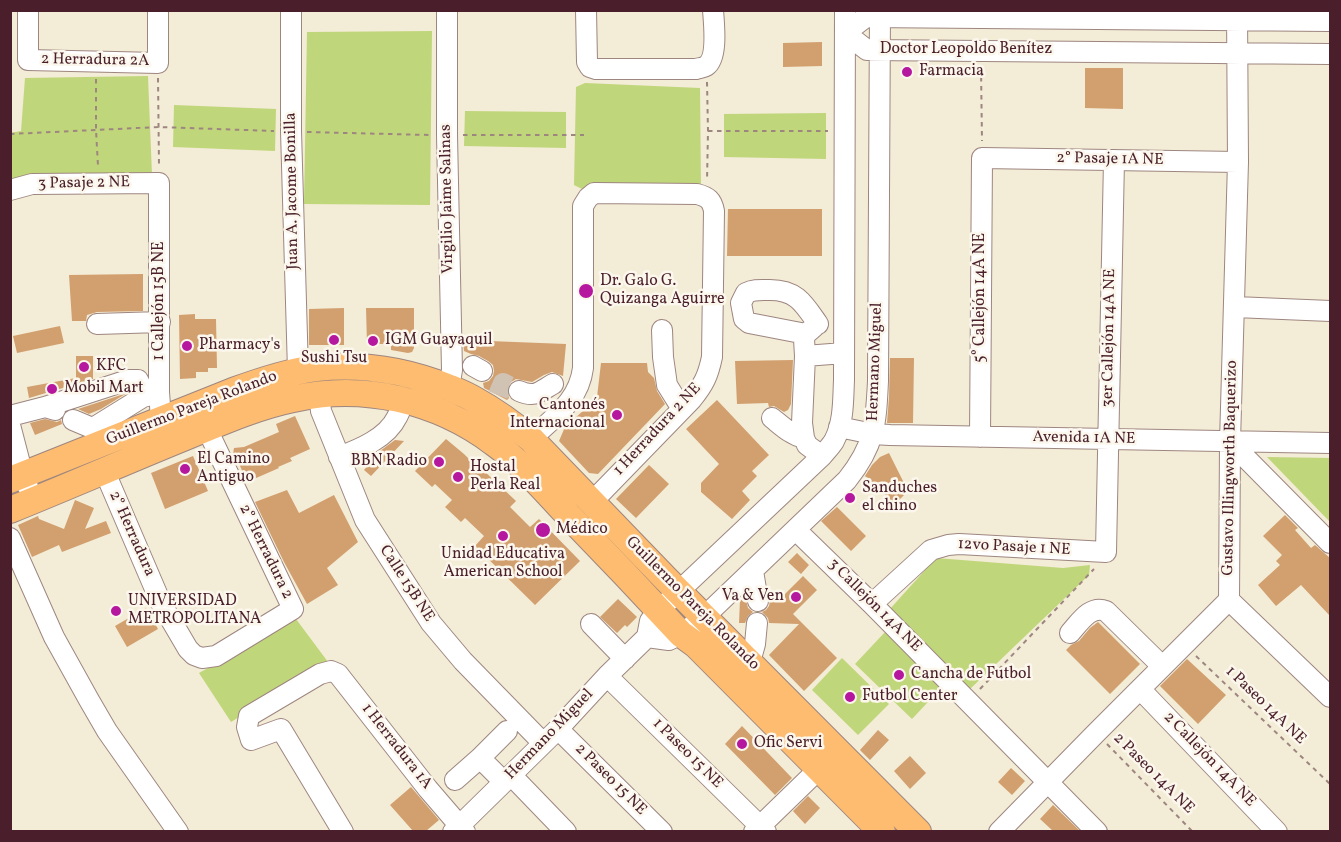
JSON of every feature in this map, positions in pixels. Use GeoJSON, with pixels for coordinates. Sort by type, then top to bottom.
{"type":"FeatureCollection","features":[{"type":"Feature","properties":{"kind":"main road","name":"Guillermo Pareja Rolando"},"geometry":{"type":"LineString","coordinates":[[17,477],[104,433],[161,419],[261,380],[317,368],[345,367],[397,371],[425,379],[473,398],[496,403],[679,592],[918,831]]}},
{"type":"Feature","properties":{"kind":"main road","name":"Guillermo Pareja Rolando"},"geometry":{"type":"LineString","coordinates":[[22,505],[268,405],[319,394],[345,393],[361,393],[418,404],[461,421],[481,433],[513,458],[681,634],[696,645],[882,831]]}},
{"type":"Feature","properties":{"kind":"street","name":"2 Herradura 2A"},"geometry":{"type":"LineString","coordinates":[[28,10],[28,60],[158,63],[158,10]]}},
{"type":"Feature","properties":{"kind":"street","name":"Juan A. Jacome Bonilla"},"geometry":{"type":"LineString","coordinates":[[291,10],[291,131],[298,371]]}},
{"type":"Feature","properties":{"kind":"street","name":"Virgilio Jaime Salinas"},"geometry":{"type":"LineString","coordinates":[[447,10],[452,370],[449,388]]}},
{"type":"Feature","properties":{"kind":"street"},"geometry":{"type":"LineString","coordinates":[[586,10],[587,62],[590,67],[596,69],[696,69],[706,66],[712,58],[714,47],[713,10]]}},
{"type":"Feature","properties":{"kind":"street","name":"Hermano Miguel"},"geometry":{"type":"LineString","coordinates":[[459,830],[647,637],[650,621],[659,610],[822,456],[833,441],[839,427],[843,402],[845,10]]}},
{"type":"Feature","properties":{"kind":"street"},"geometry":{"type":"LineString","coordinates":[[1330,10],[1330,21]]}},
{"type":"Feature","properties":{"kind":"street","name":"Hermano Miguel"},"geometry":{"type":"LineString","coordinates":[[647,637],[669,639],[681,634],[704,617],[847,480],[863,459],[873,434],[878,381],[880,14]]}},
{"type":"Feature","properties":{"kind":"street","name":"Doctor Leopoldo Benítez"},"geometry":{"type":"LineString","coordinates":[[1330,21],[1237,15],[880,14],[866,17],[845,33],[867,50],[1330,54]]}},
{"type":"Feature","properties":{"kind":"street","name":"Gustavo Illingworth Baquerizo"},"geometry":{"type":"LineString","coordinates":[[999,831],[1229,600],[1230,442],[1238,162],[1237,15]]}},
{"type":"Feature","properties":{"kind":"street","name":"2° Pasaje 1A NE"},"geometry":{"type":"LineString","coordinates":[[982,158],[1238,162]]}},
{"type":"Feature","properties":{"kind":"street","name":"5° Callejón 14A NE"},"geometry":{"type":"LineString","coordinates":[[980,437],[982,158]]}},
{"type":"Feature","properties":{"kind":"street","name":"3er Callejón 14A NE"},"geometry":{"type":"LineString","coordinates":[[1106,552],[1113,160]]}},
{"type":"Feature","properties":{"kind":"street","name":"3 Pasaje 2 NE"},"geometry":{"type":"LineString","coordinates":[[10,190],[32,184],[159,183]]}},
{"type":"Feature","properties":{"kind":"street","name":"1 Callejón 15B NE"},"geometry":{"type":"LineString","coordinates":[[159,183],[160,322],[151,395],[161,419]]}},
{"type":"Feature","properties":{"kind":"street"},"geometry":{"type":"LineString","coordinates":[[531,439],[572,399],[582,380],[583,206],[588,198],[594,193],[706,196]]}},
{"type":"Feature","properties":{"kind":"street","name":"1 Herradura 2 NE"},"geometry":{"type":"LineString","coordinates":[[592,502],[682,409],[702,386],[709,372],[712,357],[714,211],[712,202],[706,196]]}},
{"type":"Feature","properties":{"kind":"street"},"geometry":{"type":"LineString","coordinates":[[1234,307],[1330,311]]}},
{"type":"Feature","properties":{"kind":"street"},"geometry":{"type":"LineString","coordinates":[[822,456],[807,444],[804,438],[802,423],[804,339],[812,329],[844,316]]}},
{"type":"Feature","properties":{"kind":"street"},"geometry":{"type":"LineString","coordinates":[[96,324],[160,322]]}},
{"type":"Feature","properties":{"kind":"street"},"geometry":{"type":"LineString","coordinates":[[662,330],[667,385],[682,409]]}},
{"type":"Feature","properties":{"kind":"street"},"geometry":{"type":"LineString","coordinates":[[805,356],[844,353]]}},
{"type":"Feature","properties":{"kind":"street"},"geometry":{"type":"LineString","coordinates":[[10,416],[50,409],[128,380],[138,380],[151,395],[104,433],[73,420]]}},
{"type":"Feature","properties":{"kind":"street"},"geometry":{"type":"LineString","coordinates":[[519,391],[532,395],[553,384]]}},
{"type":"Feature","properties":{"kind":"street","name":"Calle 15B NE"},"geometry":{"type":"LineString","coordinates":[[319,394],[321,411],[365,520],[431,623],[463,661],[543,743]]}},
{"type":"Feature","properties":{"kind":"street"},"geometry":{"type":"LineString","coordinates":[[339,456],[377,439],[397,417],[404,400]]}},
{"type":"Feature","properties":{"kind":"street"},"geometry":{"type":"LineString","coordinates":[[772,418],[788,431],[804,438]]}},
{"type":"Feature","properties":{"kind":"street"},"geometry":{"type":"LineString","coordinates":[[10,425],[22,505]]}},
{"type":"Feature","properties":{"kind":"street","name":"Avenida 1A NE"},"geometry":{"type":"LineString","coordinates":[[839,427],[873,434],[1330,443]]}},
{"type":"Feature","properties":{"kind":"street","name":"2° Herradura 2"},"geometry":{"type":"LineString","coordinates":[[207,429],[293,609]]}},
{"type":"Feature","properties":{"kind":"street"},"geometry":{"type":"LineString","coordinates":[[1230,442],[1330,543]]}},
{"type":"Feature","properties":{"kind":"street","name":"2° Herradura"},"geometry":{"type":"LineString","coordinates":[[104,470],[161,603],[188,649],[194,655],[202,658],[216,656],[293,609]]}},
{"type":"Feature","properties":{"kind":"street","name":"3 Callejón 14A NE"},"geometry":{"type":"LineString","coordinates":[[801,535],[1097,831]]}},
{"type":"Feature","properties":{"kind":"street"},"geometry":{"type":"LineString","coordinates":[[10,538],[54,637],[89,700],[107,731],[178,831]]}},
{"type":"Feature","properties":{"kind":"street","name":"12vo Pasaje 1 NE"},"geometry":{"type":"LineString","coordinates":[[872,604],[931,550],[948,544],[1106,552]]}},
{"type":"Feature","properties":{"kind":"street"},"geometry":{"type":"LineString","coordinates":[[753,571],[758,601]]}},
{"type":"Feature","properties":{"kind":"street"},"geometry":{"type":"LineString","coordinates":[[1229,600],[1330,697]]}},
{"type":"Feature","properties":{"kind":"street"},"geometry":{"type":"LineString","coordinates":[[1070,633],[1092,610],[1106,611],[1162,666]]}},
{"type":"Feature","properties":{"kind":"street"},"geometry":{"type":"LineString","coordinates":[[750,662],[757,623]]}},
{"type":"Feature","properties":{"kind":"street"},"geometry":{"type":"LineString","coordinates":[[591,624],[625,659]]}},
{"type":"Feature","properties":{"kind":"street","name":"1 Herradura 1A"},"geometry":{"type":"LineString","coordinates":[[343,831],[281,729],[251,740],[247,727],[249,716],[320,674],[331,671],[338,674],[459,830]]}},
{"type":"Feature","properties":{"kind":"street","name":"1 Paseo 15 NE"},"geometry":{"type":"LineString","coordinates":[[608,676],[760,830]]}},
{"type":"Feature","properties":{"kind":"street","name":"2 Callejón 14A NE"},"geometry":{"type":"LineString","coordinates":[[1140,688],[1277,831]]}},
{"type":"Feature","properties":{"kind":"street","name":"2 Paseo 15 NE"},"geometry":{"type":"LineString","coordinates":[[558,729],[662,831]]}},
{"type":"Feature","properties":{"kind":"street"},"geometry":{"type":"LineString","coordinates":[[455,780],[507,731]]}},
{"type":"Feature","properties":{"kind":"street"},"geometry":{"type":"LineString","coordinates":[[480,758],[566,831]]}},
{"type":"Feature","properties":{"kind":"street"},"geometry":{"type":"LineString","coordinates":[[760,830],[819,769]]}},
{"type":"Feature","properties":{"kind":"path"},"geometry":{"type":"LineString","coordinates":[[981,51],[982,158]]}},
{"type":"Feature","properties":{"kind":"path"},"geometry":{"type":"LineString","coordinates":[[96,61],[99,184]]}},
{"type":"Feature","properties":{"kind":"path","name":"2 Herradura 2A"},"geometry":{"type":"LineString","coordinates":[[158,63],[159,183]]}},
{"type":"Feature","properties":{"kind":"path"},"geometry":{"type":"LineString","coordinates":[[706,66],[708,131],[706,196]]}},
{"type":"Feature","properties":{"kind":"path"},"geometry":{"type":"LineString","coordinates":[[708,131],[845,132]]}},
{"type":"Feature","properties":{"kind":"path"},"geometry":{"type":"LineString","coordinates":[[968,701],[1100,562],[1106,552]]}},
{"type":"Feature","properties":{"kind":"path","name":"1 Paseo 14A NE"},"geometry":{"type":"LineString","coordinates":[[1184,644],[1330,784]]}},
{"type":"Feature","properties":{"kind":"path","name":"2 Paseo 14A NE"},"geometry":{"type":"LineString","coordinates":[[1096,733],[1193,831]]}},
{"type":"Feature","properties":{"kind":"green space"},"geometry":{"type":"Polygon","coordinates":[[[432,31],[430,205],[304,204],[307,32],[432,31]]]}},
{"type":"Feature","properties":{"kind":"green space"},"geometry":{"type":"Polygon","coordinates":[[[148,76],[152,175],[11,184],[10,133],[21,131],[25,78],[148,76]]]}},
{"type":"Feature","properties":{"kind":"green space"},"geometry":{"type":"Polygon","coordinates":[[[585,83],[700,88],[701,189],[584,190],[574,185],[576,87],[585,83]]]}},
{"type":"Feature","properties":{"kind":"green space"},"geometry":{"type":"Polygon","coordinates":[[[174,105],[276,109],[275,151],[173,147],[174,105]]]}},
{"type":"Feature","properties":{"kind":"green space"},"geometry":{"type":"Polygon","coordinates":[[[465,111],[566,112],[566,148],[464,146],[465,111]]]}},
{"type":"Feature","properties":{"kind":"green space"},"geometry":{"type":"Polygon","coordinates":[[[826,113],[826,159],[724,157],[724,114],[826,113]]]}},
{"type":"Feature","properties":{"kind":"green space"},"geometry":{"type":"Polygon","coordinates":[[[1267,457],[1330,458],[1330,522],[1267,457]]]}},
{"type":"Feature","properties":{"kind":"green space"},"geometry":{"type":"Polygon","coordinates":[[[936,558],[1063,568],[1090,565],[1089,575],[970,689],[889,610],[936,558]]]}},
{"type":"Feature","properties":{"kind":"green space"},"geometry":{"type":"Polygon","coordinates":[[[296,619],[328,662],[231,722],[199,673],[296,619]]]}},
{"type":"Feature","properties":{"kind":"green space","name":"Cancha de Futbol"},"geometry":{"type":"Polygon","coordinates":[[[886,631],[943,686],[912,719],[855,664],[886,631]]]}},
{"type":"Feature","properties":{"kind":"green space","name":"Futbol Center"},"geometry":{"type":"Polygon","coordinates":[[[842,658],[889,704],[858,735],[812,690],[842,658]]]}},
{"type":"Feature","properties":{"kind":"building"},"geometry":{"type":"Polygon","coordinates":[[[822,42],[822,66],[783,67],[783,43],[822,42]]]}},
{"type":"Feature","properties":{"kind":"building"},"geometry":{"type":"Polygon","coordinates":[[[1085,68],[1123,68],[1123,109],[1085,108],[1085,68]]]}},
{"type":"Feature","properties":{"kind":"building"},"geometry":{"type":"Polygon","coordinates":[[[728,209],[822,209],[822,256],[727,256],[728,209]]]}},
{"type":"Feature","properties":{"kind":"building"},"geometry":{"type":"Polygon","coordinates":[[[143,274],[143,311],[97,312],[87,315],[86,321],[72,321],[69,275],[143,274]]]}},
{"type":"Feature","properties":{"kind":"building"},"geometry":{"type":"Polygon","coordinates":[[[344,308],[344,345],[309,345],[309,309],[344,308]]]}},
{"type":"Feature","properties":{"kind":"building"},"geometry":{"type":"Polygon","coordinates":[[[366,308],[414,308],[414,348],[412,352],[391,350],[391,344],[367,344],[366,308]]]}},
{"type":"Feature","properties":{"kind":"building"},"geometry":{"type":"Polygon","coordinates":[[[195,314],[195,319],[216,319],[217,368],[208,368],[208,372],[196,372],[196,378],[180,379],[179,315],[195,314]]]}},
{"type":"Feature","properties":{"kind":"building"},"geometry":{"type":"Polygon","coordinates":[[[60,326],[64,343],[17,353],[13,336],[60,326]]]}},
{"type":"Feature","properties":{"kind":"building"},"geometry":{"type":"Polygon","coordinates":[[[463,340],[566,344],[563,376],[552,372],[532,382],[516,379],[508,386],[509,398],[507,400],[484,388],[483,383],[489,381],[493,376],[493,365],[479,356],[464,351],[463,340]]]}},
{"type":"Feature","properties":{"kind":"building"},"geometry":{"type":"Polygon","coordinates":[[[76,356],[93,356],[93,379],[29,398],[27,387],[76,378],[76,356]]]}},
{"type":"Feature","properties":{"kind":"building"},"geometry":{"type":"Polygon","coordinates":[[[890,358],[914,358],[913,423],[887,423],[890,358]]]}},
{"type":"Feature","properties":{"kind":"building"},"geometry":{"type":"Polygon","coordinates":[[[793,360],[791,404],[788,410],[784,412],[774,406],[769,407],[768,403],[737,404],[735,361],[793,360]]]}},
{"type":"Feature","properties":{"kind":"building","name":"Cantonés Internacional"},"geometry":{"type":"Polygon","coordinates":[[[601,363],[647,363],[648,372],[654,378],[657,391],[665,404],[598,474],[589,473],[559,441],[565,427],[597,397],[601,363]]]}},
{"type":"Feature","properties":{"kind":"building"},"geometry":{"type":"Polygon","coordinates":[[[127,393],[89,414],[78,409],[127,393]]]}},
{"type":"Feature","properties":{"kind":"building"},"geometry":{"type":"Polygon","coordinates":[[[717,400],[769,455],[752,471],[757,476],[742,491],[750,500],[732,519],[701,492],[701,483],[719,464],[686,429],[717,400]]]}},
{"type":"Feature","properties":{"kind":"building"},"geometry":{"type":"Polygon","coordinates":[[[295,416],[310,449],[290,458],[292,461],[279,468],[247,482],[233,454],[234,448],[244,447],[279,432],[276,424],[295,416]]]}},
{"type":"Feature","properties":{"kind":"building"},"geometry":{"type":"Polygon","coordinates":[[[45,419],[57,422],[61,420],[62,424],[35,435],[30,423],[45,419]]]}},
{"type":"Feature","properties":{"kind":"building"},"geometry":{"type":"Polygon","coordinates":[[[446,439],[516,501],[510,507],[530,527],[539,519],[580,561],[535,605],[475,546],[484,536],[465,518],[461,522],[445,507],[452,500],[435,484],[432,487],[415,471],[446,439]]]}},
{"type":"Feature","properties":{"kind":"building"},"geometry":{"type":"Polygon","coordinates":[[[395,440],[404,441],[371,476],[364,470],[380,451],[395,440]]]}},
{"type":"Feature","properties":{"kind":"building"},"geometry":{"type":"Polygon","coordinates":[[[889,453],[908,491],[895,504],[865,476],[880,457],[889,453]]]}},
{"type":"Feature","properties":{"kind":"building"},"geometry":{"type":"Polygon","coordinates":[[[193,456],[208,491],[165,509],[151,473],[193,456]]]}},
{"type":"Feature","properties":{"kind":"building"},"geometry":{"type":"Polygon","coordinates":[[[649,465],[669,484],[636,518],[616,499],[649,465]]]}},
{"type":"Feature","properties":{"kind":"building"},"geometry":{"type":"Polygon","coordinates":[[[287,490],[299,513],[334,495],[358,542],[327,568],[338,585],[307,604],[255,502],[287,490]]]}},
{"type":"Feature","properties":{"kind":"building"},"geometry":{"type":"Polygon","coordinates":[[[75,500],[94,508],[85,529],[106,521],[111,533],[62,552],[59,545],[32,557],[18,525],[38,516],[39,519],[64,529],[75,500]]]}},
{"type":"Feature","properties":{"kind":"building"},"geometry":{"type":"Polygon","coordinates":[[[837,507],[866,536],[851,551],[821,521],[837,507]]]}},
{"type":"Feature","properties":{"kind":"building"},"geometry":{"type":"Polygon","coordinates":[[[1285,515],[1298,528],[1295,530],[1311,548],[1315,545],[1330,558],[1330,616],[1301,585],[1276,606],[1258,585],[1280,565],[1276,561],[1282,555],[1263,536],[1285,515]]]}},
{"type":"Feature","properties":{"kind":"building"},"geometry":{"type":"Polygon","coordinates":[[[797,553],[809,565],[801,574],[788,562],[797,553]]]}},
{"type":"Feature","properties":{"kind":"building"},"geometry":{"type":"Polygon","coordinates":[[[803,576],[817,590],[793,614],[837,658],[804,691],[769,655],[799,624],[769,623],[768,618],[762,612],[769,606],[770,601],[778,601],[803,576]]]}},
{"type":"Feature","properties":{"kind":"building"},"geometry":{"type":"Polygon","coordinates":[[[618,599],[637,617],[617,633],[600,617],[618,599]]]}},
{"type":"Feature","properties":{"kind":"building"},"geometry":{"type":"Polygon","coordinates":[[[740,600],[746,600],[748,608],[753,612],[745,623],[739,623],[740,600]]]}},
{"type":"Feature","properties":{"kind":"building"},"geometry":{"type":"Polygon","coordinates":[[[146,608],[158,629],[127,647],[115,626],[146,608]]]}},
{"type":"Feature","properties":{"kind":"building"},"geometry":{"type":"Polygon","coordinates":[[[1098,622],[1140,664],[1110,694],[1066,650],[1098,622]]]}},
{"type":"Feature","properties":{"kind":"building"},"geometry":{"type":"Polygon","coordinates":[[[1187,659],[1226,695],[1198,724],[1160,686],[1187,659]]]}},
{"type":"Feature","properties":{"kind":"building"},"geometry":{"type":"Polygon","coordinates":[[[742,726],[792,778],[775,795],[725,744],[742,726]]]}},
{"type":"Feature","properties":{"kind":"building"},"geometry":{"type":"Polygon","coordinates":[[[878,730],[889,740],[870,760],[860,750],[878,730]]]}},
{"type":"Feature","properties":{"kind":"building"},"geometry":{"type":"Polygon","coordinates":[[[910,756],[926,773],[910,789],[894,771],[910,756]]]}},
{"type":"Feature","properties":{"kind":"building"},"geometry":{"type":"Polygon","coordinates":[[[1011,768],[1025,781],[1012,795],[998,782],[1011,768]]]}},
{"type":"Feature","properties":{"kind":"building"},"geometry":{"type":"Polygon","coordinates":[[[411,787],[439,820],[426,831],[413,831],[390,805],[411,787]]]}},
{"type":"Feature","properties":{"kind":"building"},"geometry":{"type":"Polygon","coordinates":[[[808,796],[820,808],[805,824],[793,811],[808,796]]]}},
{"type":"Feature","properties":{"kind":"building"},"geometry":{"type":"Polygon","coordinates":[[[1053,805],[1080,831],[1053,831],[1040,819],[1053,805]]]}},
{"type":"Feature","properties":{"kind":"tunnel"},"geometry":{"type":"LineString","coordinates":[[498,395],[503,383],[519,391]]}},
{"type":"Feature","properties":{"kind":"place","name":"Farmacia"},"geometry":{"type":"Point","coordinates":[907,72]}},
{"type":"Feature","properties":{"kind":"place","name":"Dr. Galo G. Quizanga Aguirre"},"geometry":{"type":"Point","coordinates":[586,291]}},
{"type":"Feature","properties":{"kind":"place","name":"Sushi Tsu"},"geometry":{"type":"Point","coordinates":[334,340]}},
{"type":"Feature","properties":{"kind":"place","name":"IGM Guayaquil"},"geometry":{"type":"Point","coordinates":[373,341]}},
{"type":"Feature","properties":{"kind":"place","name":"Pharmacy's"},"geometry":{"type":"Point","coordinates":[187,346]}},
{"type":"Feature","properties":{"kind":"place","name":"KFC"},"geometry":{"type":"Point","coordinates":[84,367]}},
{"type":"Feature","properties":{"kind":"place","name":"Mobil Mart"},"geometry":{"type":"Point","coordinates":[52,389]}},
{"type":"Feature","properties":{"kind":"place","name":"Cantonés Internacional"},"geometry":{"type":"Point","coordinates":[617,415]}},
{"type":"Feature","properties":{"kind":"place","name":"BBN Radio"},"geometry":{"type":"Point","coordinates":[439,462]}},
{"type":"Feature","properties":{"kind":"place","name":"El Camino Antiguo"},"geometry":{"type":"Point","coordinates":[185,469]}},
{"type":"Feature","properties":{"kind":"place","name":"Hostal Perla Real"},"geometry":{"type":"Point","coordinates":[458,477]}},
{"type":"Feature","properties":{"kind":"place","name":"Sanduches el chino"},"geometry":{"type":"Point","coordinates":[850,498]}},
{"type":"Feature","properties":{"kind":"place","name":"Médico"},"geometry":{"type":"Point","coordinates":[543,530]}},
{"type":"Feature","properties":{"kind":"place","name":"Unidad Educativa American School"},"geometry":{"type":"Point","coordinates":[503,536]}},
{"type":"Feature","properties":{"kind":"place","name":"Va & Ven"},"geometry":{"type":"Point","coordinates":[796,597]}},
{"type":"Feature","properties":{"kind":"place","name":"UNIVERSIDAD METROPOLITANA"},"geometry":{"type":"Point","coordinates":[116,611]}},
{"type":"Feature","properties":{"kind":"place","name":"Cancha de Futbol"},"geometry":{"type":"Point","coordinates":[899,675]}},
{"type":"Feature","properties":{"kind":"place","name":"Futbol Center"},"geometry":{"type":"Point","coordinates":[850,697]}},
{"type":"Feature","properties":{"kind":"place","name":"Ofic Servi"},"geometry":{"type":"Point","coordinates":[742,744]}}]}
